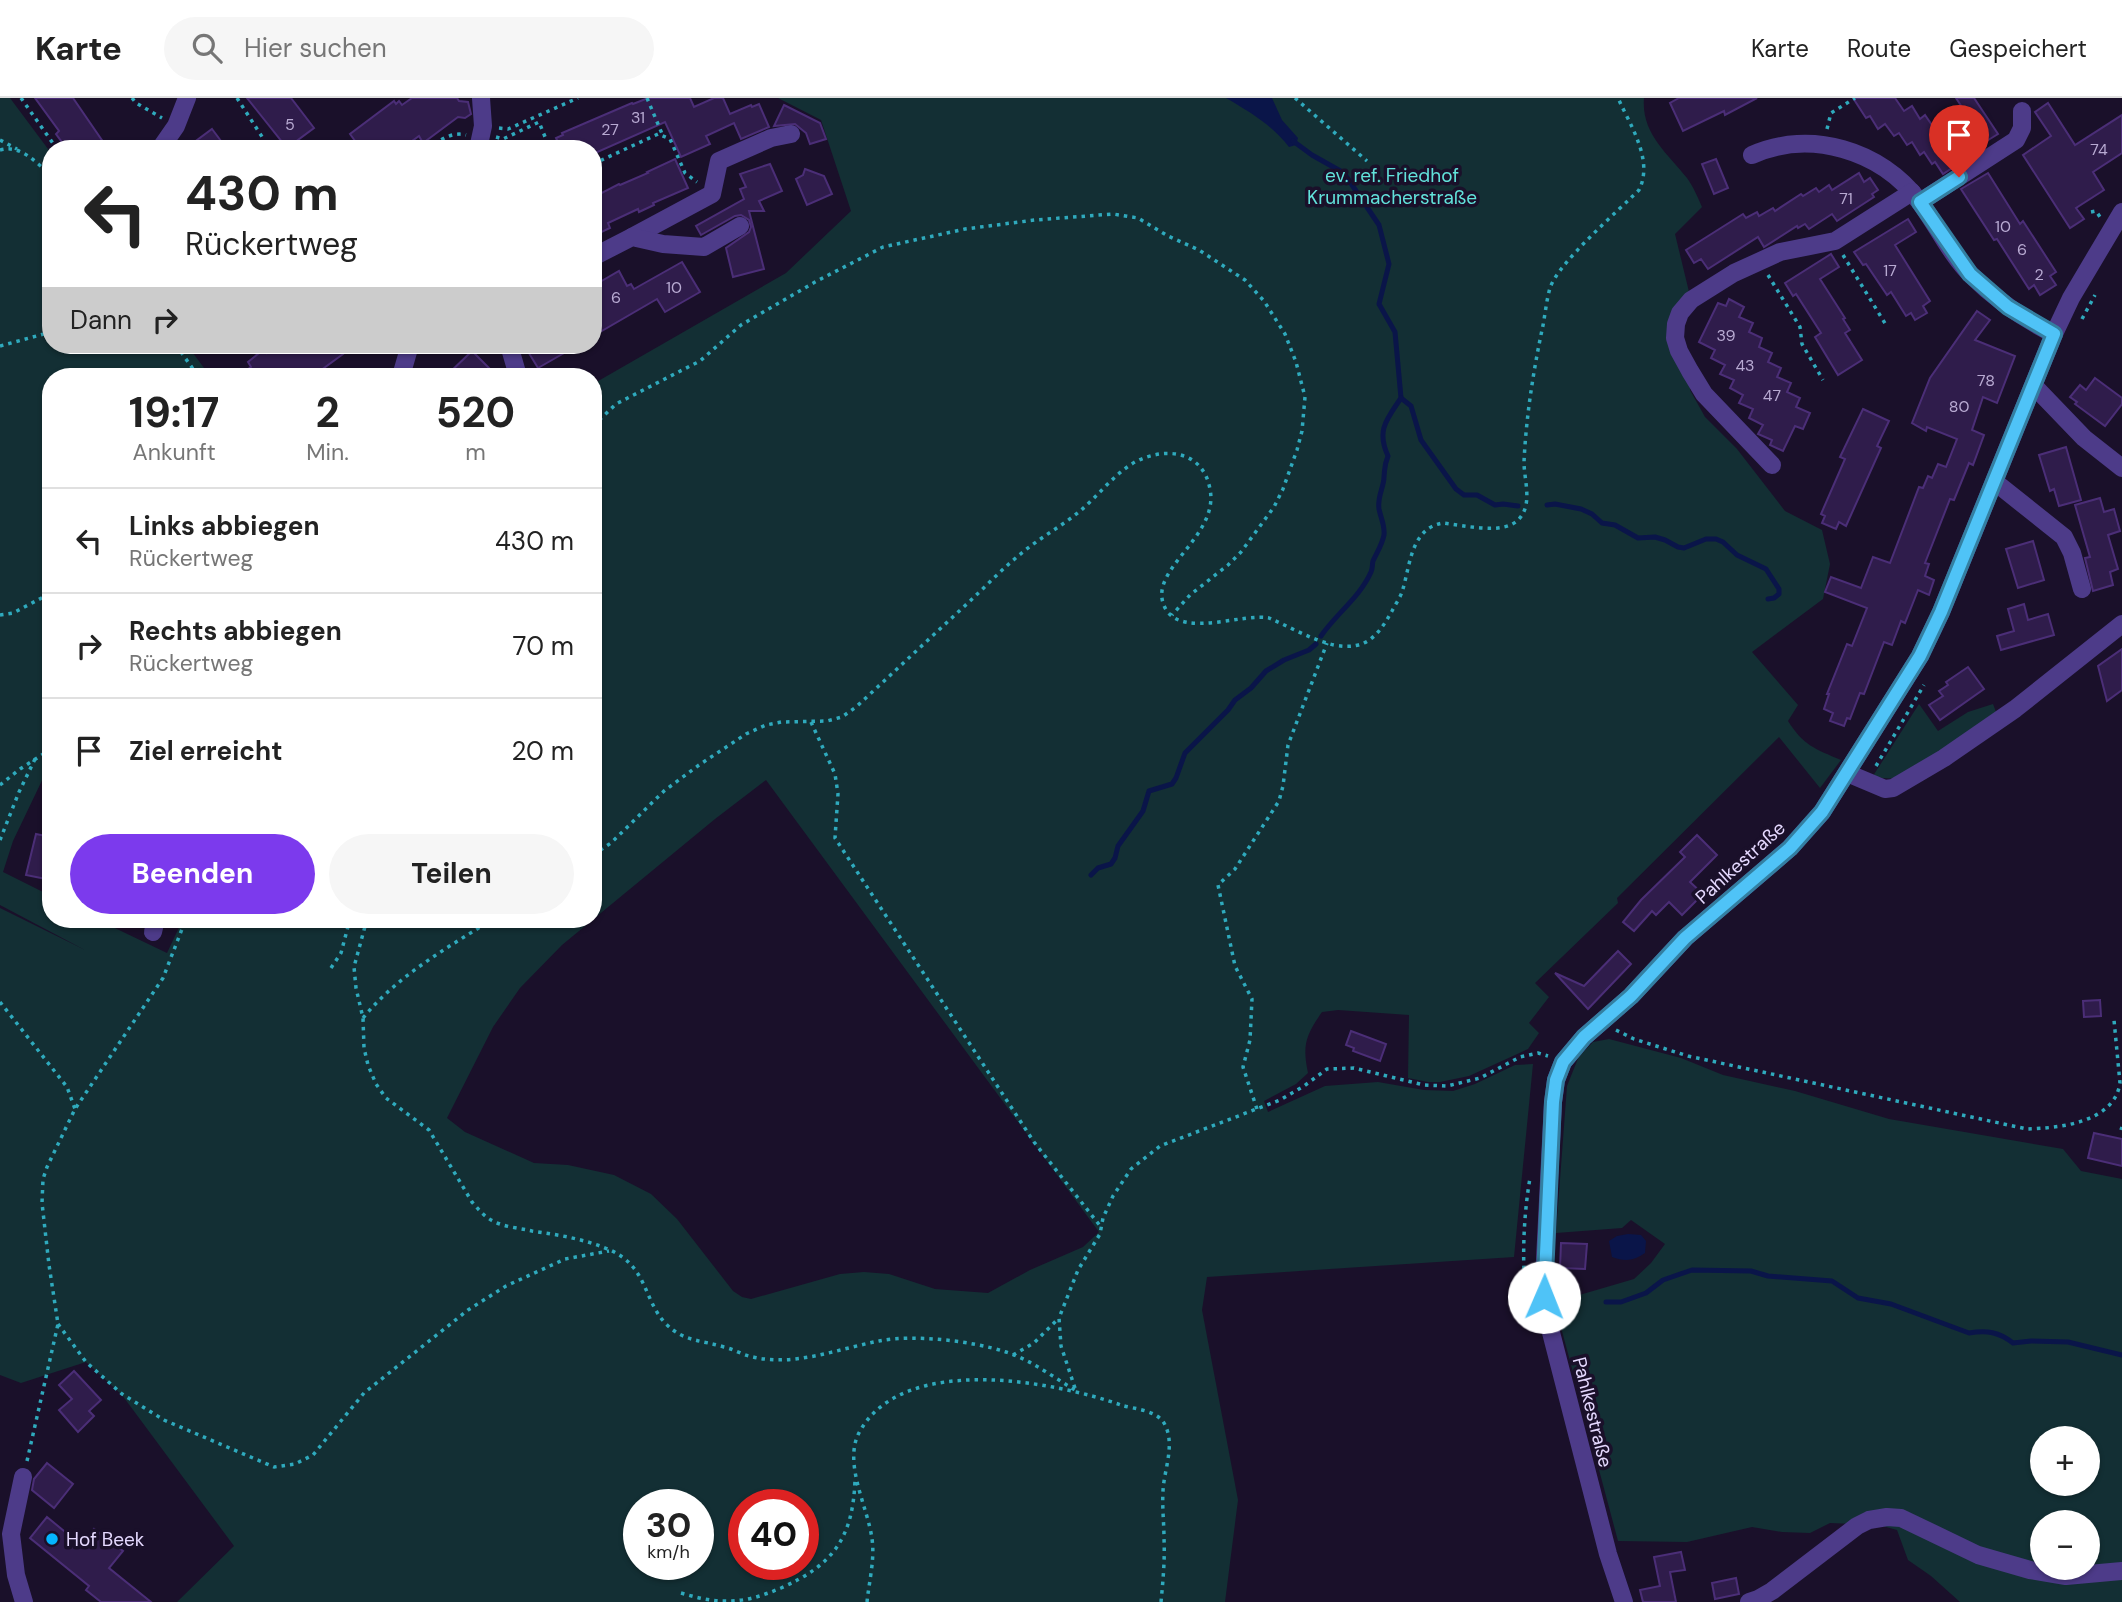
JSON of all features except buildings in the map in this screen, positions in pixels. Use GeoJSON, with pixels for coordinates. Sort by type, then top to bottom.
{"type":"FeatureCollection","features":[{"type":"Feature","properties":{"kind":"street"},"geometry":{"type":"LineString","coordinates":[[166,140],[176,126],[187,98]]}},
{"type":"Feature","properties":{"kind":"street"},"geometry":{"type":"LineString","coordinates":[[481,98],[481,138]]}},
{"type":"Feature","properties":{"kind":"street"},"geometry":{"type":"LineString","coordinates":[[1772,465],[1704,394],[1684,361],[1675,338],[1680,313],[1691,300],[1759,261],[1780,252],[1835,241],[2017,140],[2022,128],[2022,111]]}},
{"type":"Feature","properties":{"kind":"street"},"geometry":{"type":"LineString","coordinates":[[602,252],[712,194],[719,161],[771,138],[791,134]]}},
{"type":"Feature","properties":{"kind":"street"},"geometry":{"type":"LineString","coordinates":[[1752,155],[1788,144],[1822,145],[1838,147],[1871,160],[1894,174],[1916,197],[1970,274],[2008,307],[2054,334]]}},
{"type":"Feature","properties":{"kind":"street","name":"Pahlkestraße"},"geometry":{"type":"LineString","coordinates":[[1624,1602],[1608,1554],[1545,1305],[1544,1279],[1556,1080],[1563,1062],[1584,1037],[1631,996],[1685,938],[1790,848],[1822,812],[1920,656],[1941,612],[2054,334],[2071,298],[2122,212]]}},
{"type":"Feature","properties":{"kind":"street"},"geometry":{"type":"LineString","coordinates":[[632,237],[663,244],[704,247],[740,226]]}},
{"type":"Feature","properties":{"kind":"street"},"geometry":{"type":"LineString","coordinates":[[2034,386],[2084,438],[2122,468]]}},
{"type":"Feature","properties":{"kind":"street"},"geometry":{"type":"LineString","coordinates":[[1995,482],[2064,537],[2072,553],[2082,589]]}},
{"type":"Feature","properties":{"kind":"street"},"geometry":{"type":"LineString","coordinates":[[1847,773],[1885,789],[1893,788],[1944,758],[2015,709],[2122,624]]}},
{"type":"Feature","properties":{"kind":"street"},"geometry":{"type":"LineString","coordinates":[[23,1477],[11,1534],[16,1575],[24,1602]]}},
{"type":"Feature","properties":{"kind":"street"},"geometry":{"type":"LineString","coordinates":[[1756,1601],[1857,1526],[1869,1520],[1887,1517],[1901,1518],[1978,1555],[2030,1570],[2066,1576],[2122,1571]]}},
{"type":"Feature","properties":{"kind":"path"},"geometry":{"type":"LineString","coordinates":[[21,98],[51,140]]}},
{"type":"Feature","properties":{"kind":"path"},"geometry":{"type":"LineString","coordinates":[[132,98],[176,126]]}},
{"type":"Feature","properties":{"kind":"path"},"geometry":{"type":"LineString","coordinates":[[237,98],[264,140]]}},
{"type":"Feature","properties":{"kind":"path"},"geometry":{"type":"LineString","coordinates":[[481,138],[578,98]]}},
{"type":"Feature","properties":{"kind":"path"},"geometry":{"type":"LineString","coordinates":[[646,98],[663,136]]}},
{"type":"Feature","properties":{"kind":"path"},"geometry":{"type":"LineString","coordinates":[[1295,98],[1367,161]]}},
{"type":"Feature","properties":{"kind":"path"},"geometry":{"type":"LineString","coordinates":[[602,849],[664,791],[746,734],[781,722],[827,721],[842,717],[1024,551],[1080,511],[1134,463],[1161,454],[1177,454],[1201,466],[1211,492],[1209,512],[1200,533],[1164,578],[1161,590],[1167,610],[1172,615],[1184,621],[1202,623],[1260,616],[1327,643],[1348,647],[1370,641],[1381,631],[1402,592],[1410,554],[1428,528],[1443,523],[1504,529],[1524,513],[1527,496],[1524,473],[1528,420],[1550,289],[1560,270],[1639,190],[1645,174],[1642,153],[1618,98]]}},
{"type":"Feature","properties":{"kind":"path"},"geometry":{"type":"LineString","coordinates":[[1822,145],[1831,113],[1855,98]]}},
{"type":"Feature","properties":{"kind":"path"},"geometry":{"type":"LineString","coordinates":[[441,140],[461,133],[481,138],[503,139],[539,122],[546,140]]}},
{"type":"Feature","properties":{"kind":"path"},"geometry":{"type":"LineString","coordinates":[[602,160],[658,134],[670,139],[685,173],[712,194]]}},
{"type":"Feature","properties":{"kind":"path"},"geometry":{"type":"LineString","coordinates":[[0,140],[22,152],[42,168]]}},
{"type":"Feature","properties":{"kind":"path"},"geometry":{"type":"LineString","coordinates":[[0,150],[6,148],[22,152]]}},
{"type":"Feature","properties":{"kind":"path"},"geometry":{"type":"LineString","coordinates":[[602,417],[616,404],[700,361],[741,326],[815,282],[883,247],[964,229],[1035,220],[1113,214],[1138,218],[1199,250],[1245,280],[1264,301],[1285,334],[1306,397],[1297,450],[1274,507],[1241,552],[1190,595],[1172,615]]}},
{"type":"Feature","properties":{"kind":"path"},"geometry":{"type":"LineString","coordinates":[[1835,241],[1886,325]]}},
{"type":"Feature","properties":{"kind":"path"},"geometry":{"type":"LineString","coordinates":[[1759,261],[1800,327],[1802,344],[1824,380]]}},
{"type":"Feature","properties":{"kind":"path"},"geometry":{"type":"LineString","coordinates":[[2078,328],[2100,285]]}},
{"type":"Feature","properties":{"kind":"path"},"geometry":{"type":"LineString","coordinates":[[0,345],[42,334]]}},
{"type":"Feature","properties":{"kind":"path"},"geometry":{"type":"LineString","coordinates":[[0,615],[13,613],[42,598]]}},
{"type":"Feature","properties":{"kind":"path"},"geometry":{"type":"LineString","coordinates":[[1258,1109],[1243,1062],[1250,1040],[1252,999],[1235,966],[1219,885],[1235,869],[1258,837],[1279,801],[1288,746],[1327,643]]}},
{"type":"Feature","properties":{"kind":"path"},"geometry":{"type":"LineString","coordinates":[[811,722],[835,774],[838,794],[835,838],[1034,1142],[1101,1227]]}},
{"type":"Feature","properties":{"kind":"path"},"geometry":{"type":"LineString","coordinates":[[0,785],[42,755]]}},
{"type":"Feature","properties":{"kind":"path"},"geometry":{"type":"LineString","coordinates":[[0,839],[35,759]]}},
{"type":"Feature","properties":{"kind":"path"},"geometry":{"type":"LineString","coordinates":[[23,1477],[58,1324],[45,1238],[42,1190],[47,1167],[75,1109],[163,978],[182,928]]}},
{"type":"Feature","properties":{"kind":"path"},"geometry":{"type":"LineString","coordinates":[[331,968],[341,953],[348,928]]}},
{"type":"Feature","properties":{"kind":"path"},"geometry":{"type":"LineString","coordinates":[[365,928],[354,967],[363,1018],[364,1048],[376,1084],[386,1098],[429,1130],[472,1202],[492,1221],[578,1239],[611,1250],[626,1259],[636,1270],[659,1315],[668,1326],[696,1342],[722,1346],[746,1356],[792,1360],[883,1340],[929,1339],[974,1345],[1013,1355],[1076,1390]]}},
{"type":"Feature","properties":{"kind":"path"},"geometry":{"type":"LineString","coordinates":[[363,1018],[387,990],[479,928]]}},
{"type":"Feature","properties":{"kind":"path"},"geometry":{"type":"LineString","coordinates":[[0,1002],[67,1087],[75,1109]]}},
{"type":"Feature","properties":{"kind":"path"},"geometry":{"type":"LineString","coordinates":[[2114,1020],[2122,1089]]}},
{"type":"Feature","properties":{"kind":"path"},"geometry":{"type":"LineString","coordinates":[[1602,1022],[1633,1039],[1688,1056],[2026,1129],[2056,1128],[2095,1116],[2118,1093],[2121,1080]]}},
{"type":"Feature","properties":{"kind":"path"},"geometry":{"type":"LineString","coordinates":[[1013,1355],[1034,1343],[1059,1318],[1077,1270],[1100,1234],[1112,1196],[1131,1169],[1165,1143],[1258,1109],[1292,1093],[1327,1069],[1354,1068],[1438,1087],[1473,1080],[1520,1057],[1533,1054],[1563,1062]]}},
{"type":"Feature","properties":{"kind":"path"},"geometry":{"type":"LineString","coordinates":[[58,1324],[86,1362],[122,1395],[164,1420],[274,1467],[295,1464],[313,1455],[364,1393],[468,1310],[506,1286],[565,1259],[611,1250]]}},
{"type":"Feature","properties":{"kind":"path"},"geometry":{"type":"LineString","coordinates":[[1059,1318],[1061,1346],[1076,1390]]}},
{"type":"Feature","properties":{"kind":"path"},"geometry":{"type":"LineString","coordinates":[[681,1593],[723,1601],[744,1600],[762,1596],[815,1570],[830,1559],[841,1542],[849,1520],[854,1498],[854,1449],[858,1432],[868,1419],[891,1400],[920,1387],[955,1380],[988,1380],[1076,1390],[1157,1416],[1167,1429],[1169,1453],[1163,1489],[1165,1541],[1161,1602]]}},
{"type":"Feature","properties":{"kind":"path"},"geometry":{"type":"LineString","coordinates":[[855,1475],[873,1541],[867,1602]]}},
{"type":"Feature","properties":{"kind":"green space"},"geometry":{"type":"Polygon","coordinates":[[[0,98],[10,98],[42,141],[42,354],[194,354],[204,368],[42,368],[42,780],[13,841],[3,872],[42,892],[42,927],[0,905],[0,98]]]}},
{"type":"Feature","properties":{"kind":"green space","name":"ev. ref. Friedhof Krummacherstraße"},"geometry":{"type":"Polygon","coordinates":[[[778,98],[1644,98],[1644,110],[1651,132],[1689,181],[1702,207],[1675,234],[1691,300],[1676,325],[1690,371],[1690,390],[1705,417],[1737,449],[1785,511],[1822,530],[1830,564],[1823,599],[1752,652],[1798,705],[1788,721],[1799,736],[1824,753],[1841,760],[1820,788],[1779,737],[1617,898],[1618,903],[1535,983],[1549,997],[1529,1023],[1539,1033],[1528,1049],[1469,1076],[1428,1082],[1408,1078],[1409,1015],[1338,1010],[1322,1012],[1307,1041],[1305,1055],[1308,1073],[1296,1084],[1264,1101],[1268,1112],[1325,1086],[1378,1082],[1424,1090],[1453,1091],[1515,1065],[1533,1064],[1514,1257],[1207,1277],[1202,1310],[1238,1500],[1225,1602],[177,1602],[234,1546],[122,1395],[86,1362],[21,1383],[0,1375],[0,908],[85,950],[43,928],[115,928],[167,953],[179,928],[583,928],[520,988],[493,1027],[447,1118],[465,1132],[534,1163],[568,1165],[614,1175],[651,1194],[677,1219],[733,1291],[742,1297],[751,1299],[840,1274],[864,1272],[889,1274],[935,1289],[988,1293],[1030,1270],[1083,1247],[1099,1232],[766,780],[602,912],[602,379],[786,273],[851,211],[821,120],[778,98]]]}},
{"type":"Feature","properties":{"kind":"green space"},"geometry":{"type":"Polygon","coordinates":[[[1919,704],[1938,731],[1968,712],[1993,704],[1996,712],[1900,779],[1873,776],[1919,704]]]}},
{"type":"Feature","properties":{"kind":"green space"},"geometry":{"type":"Polygon","coordinates":[[[1609,1039],[1681,1058],[1723,1075],[1795,1091],[1889,1119],[2063,1149],[2081,1171],[2122,1179],[2122,1602],[1960,1602],[1908,1560],[1897,1530],[1879,1525],[1830,1523],[1810,1533],[1752,1527],[1687,1542],[1618,1541],[1558,1316],[1576,1296],[1634,1279],[1651,1263],[1665,1244],[1631,1220],[1622,1228],[1556,1233],[1567,1086],[1579,1056],[1593,1042],[1609,1039]]]}},
{"type":"Feature","properties":{"kind":"shaded area"},"geometry":{"type":"Polygon","coordinates":[[[1226,98],[1272,98],[1282,120],[1298,138],[1296,145],[1289,147],[1268,126],[1226,98]]]}},
{"type":"Feature","properties":{"kind":"shaded area"},"geometry":{"type":"Polygon","coordinates":[[[1628,1234],[1641,1235],[1646,1241],[1645,1253],[1629,1260],[1612,1257],[1609,1241],[1628,1234]]]}},
{"type":"Feature","properties":{"kind":"waterway"},"geometry":{"type":"LineString","coordinates":[[1293,141],[1344,173],[1379,225],[1389,264],[1379,304],[1395,332],[1401,398],[1383,432],[1388,456],[1379,505],[1384,528],[1382,542],[1366,581],[1321,636]]}},
{"type":"Feature","properties":{"kind":"waterway"},"geometry":{"type":"LineString","coordinates":[[1401,398],[1411,406],[1421,440],[1456,489],[1464,495],[1477,495],[1495,505],[1518,506]]}},
{"type":"Feature","properties":{"kind":"waterway"},"geometry":{"type":"LineString","coordinates":[[1547,505],[1581,509],[1602,523],[1615,525],[1638,538],[1655,537],[1678,547],[1684,548],[1706,539],[1716,539],[1737,555],[1766,569],[1779,589],[1779,594],[1768,599]]}},
{"type":"Feature","properties":{"kind":"waterway"},"geometry":{"type":"LineString","coordinates":[[1091,875],[1098,868],[1111,864],[1118,846],[1143,811],[1149,791],[1172,784],[1185,753],[1235,700],[1251,688],[1266,671],[1316,644]]}},
{"type":"Feature","properties":{"kind":"waterway"},"geometry":{"type":"LineString","coordinates":[[1606,1302],[1621,1302],[1646,1293],[1663,1280],[1692,1270],[1751,1271],[1768,1276],[1832,1281],[1858,1298],[1891,1304],[1969,1333],[1998,1334],[2013,1343],[2068,1342],[2122,1355]]}},
{"type":"Feature","properties":{"kind":"place","name":"Hof Beek"},"geometry":{"type":"Point","coordinates":[52,1539]}},
{"type":"Feature","properties":{"kind":"route"},"geometry":{"type":"LineString","coordinates":[[1544,1297],[1553,1102],[1556,1080],[1563,1062],[1584,1037],[1631,996],[1685,938],[1790,848],[1822,812],[1920,656],[1941,612],[2054,334],[2008,307],[1970,274],[1920,202],[1959,177]]}}]}
